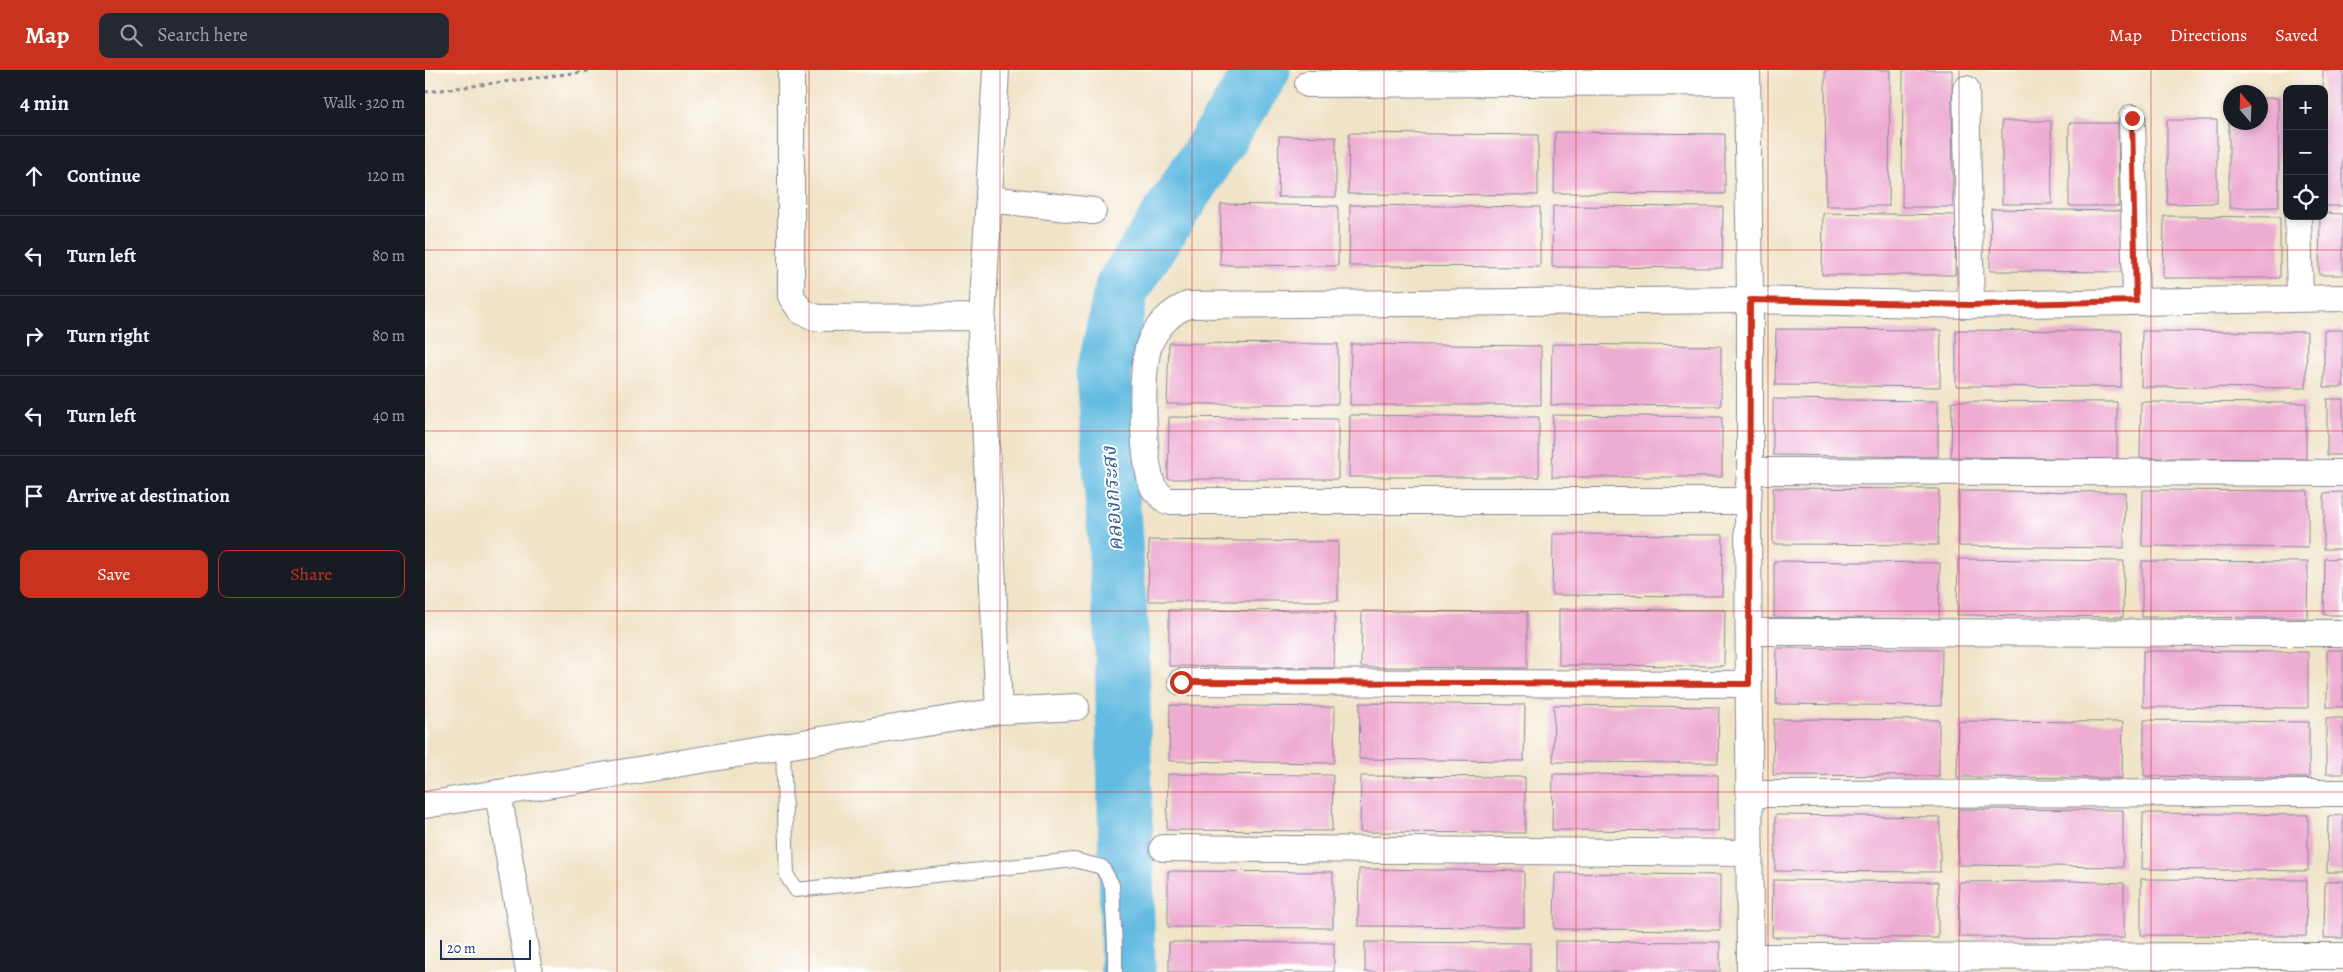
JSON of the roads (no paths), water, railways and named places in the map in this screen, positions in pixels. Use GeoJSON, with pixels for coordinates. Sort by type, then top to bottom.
{"type":"FeatureCollection","features":[{"type":"Feature","properties":{"kind":"street"},"geometry":{"type":"LineString","coordinates":[[791,70],[791,296],[801,311],[817,318],[982,317]]}},
{"type":"Feature","properties":{"kind":"street"},"geometry":{"type":"LineString","coordinates":[[996,70],[981,338],[999,711]]}},
{"type":"Feature","properties":{"kind":"street"},"geometry":{"type":"LineString","coordinates":[[1308,84],[1746,76],[1750,300],[1750,471],[1748,501],[1750,965],[2343,956]]}},
{"type":"Feature","properties":{"kind":"street"},"geometry":{"type":"LineString","coordinates":[[1966,89],[1971,305]]}},
{"type":"Feature","properties":{"kind":"street"},"geometry":{"type":"LineString","coordinates":[[2132,118],[2136,301]]}},
{"type":"Feature","properties":{"kind":"street"},"geometry":{"type":"LineString","coordinates":[[989,199],[1093,211]]}},
{"type":"Feature","properties":{"kind":"street"},"geometry":{"type":"LineString","coordinates":[[2297,220],[2300,299]]}},
{"type":"Feature","properties":{"kind":"street"},"geometry":{"type":"LineString","coordinates":[[1748,501],[1167,501],[1154,488],[1147,451],[1142,384],[1149,344],[1162,324],[1176,309],[1188,305],[1750,300],[1971,305],[2343,298]]}},
{"type":"Feature","properties":{"kind":"street"},"geometry":{"type":"LineString","coordinates":[[1750,471],[2343,473]]}},
{"type":"Feature","properties":{"kind":"street"},"geometry":{"type":"LineString","coordinates":[[1750,632],[2343,633]]}},
{"type":"Feature","properties":{"kind":"street"},"geometry":{"type":"LineString","coordinates":[[1181,682],[1749,684]]}},
{"type":"Feature","properties":{"kind":"street"},"geometry":{"type":"LineString","coordinates":[[425,805],[999,711],[1076,708]]}},
{"type":"Feature","properties":{"kind":"street"},"geometry":{"type":"LineString","coordinates":[[498,793],[529,972]]}},
{"type":"Feature","properties":{"kind":"street"},"geometry":{"type":"LineString","coordinates":[[1750,794],[2343,793]]}},
{"type":"Feature","properties":{"kind":"street"},"geometry":{"type":"LineString","coordinates":[[1163,848],[1750,853]]}},
{"type":"Feature","properties":{"kind":"lane"},"geometry":{"type":"LineString","coordinates":[[783,747],[787,876],[796,890],[1074,860],[1102,867],[1112,885],[1115,972]]}},
{"type":"Feature","properties":{"kind":"waterway","name":"คลองกระสง"},"geometry":{"type":"LineString","coordinates":[[1128,972],[1122,647],[1104,373],[1122,288],[1263,70]]}}]}
